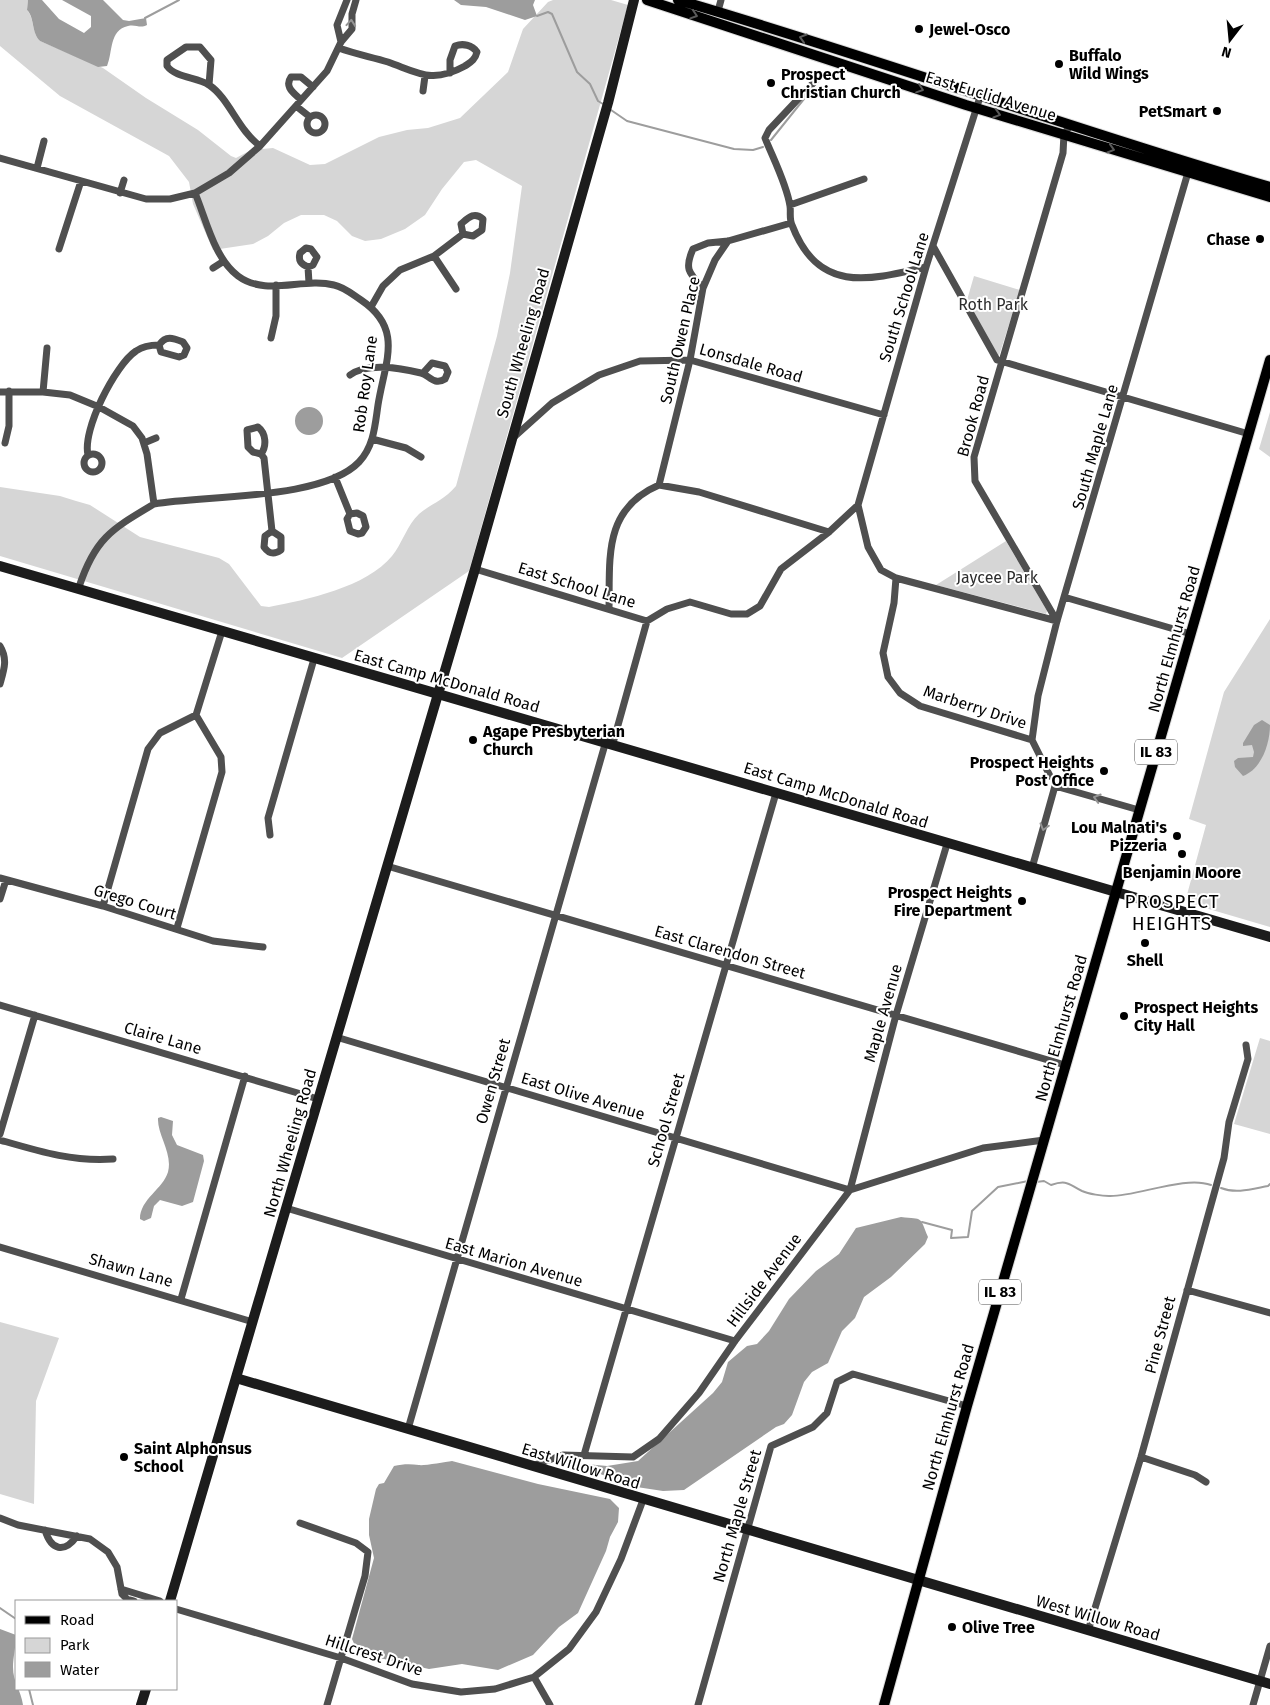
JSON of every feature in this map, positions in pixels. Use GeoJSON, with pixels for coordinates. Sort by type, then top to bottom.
{"type":"FeatureCollection","features":[{"type":"Feature","properties":{"kind":"main road","name":"South Wheeling Road"},"geometry":{"type":"LineString","coordinates":[[438,694],[476,569],[511,439],[606,108],[634,0]]}},
{"type":"Feature","properties":{"kind":"main road","name":"East Euclid Avenue"},"geometry":{"type":"LineString","coordinates":[[647,0],[976,108],[1068,136],[1270,187]]}},
{"type":"Feature","properties":{"kind":"main road","name":"East Euclid Avenue"},"geometry":{"type":"LineString","coordinates":[[678,0],[718,11],[1070,126],[1270,198]]}},
{"type":"Feature","properties":{"kind":"main road","name":"North Elmhurst Road"},"geometry":{"type":"LineString","coordinates":[[884,1705],[967,1406],[1270,360]]}},
{"type":"Feature","properties":{"kind":"main road","name":"East Camp McDonald Road"},"geometry":{"type":"LineString","coordinates":[[0,566],[79,587],[314,659],[609,742],[1116,894],[1270,937]]}},
{"type":"Feature","properties":{"kind":"main road","name":"North Wheeling Road"},"geometry":{"type":"LineString","coordinates":[[170,1600],[438,694]]}},
{"type":"Feature","properties":{"kind":"main road","name":"East Willow Road"},"geometry":{"type":"LineString","coordinates":[[236,1378],[918,1580]]}},
{"type":"Feature","properties":{"kind":"main road","name":"West Willow Road"},"geometry":{"type":"LineString","coordinates":[[918,1580],[1265,1682]]}},
{"type":"Feature","properties":{"kind":"main road"},"geometry":{"type":"LineString","coordinates":[[141,1705],[146,1690]]}},
{"type":"Feature","properties":{"kind":"street"},"geometry":{"type":"LineString","coordinates":[[340,45],[337,25],[347,0]]}},
{"type":"Feature","properties":{"kind":"street"},"geometry":{"type":"LineString","coordinates":[[0,158],[81,180],[120,193],[159,200],[195,193],[229,173],[260,146],[327,71],[340,45],[352,29],[352,14],[356,0]]}},
{"type":"Feature","properties":{"kind":"street"},"geometry":{"type":"LineString","coordinates":[[718,11],[721,0]]}},
{"type":"Feature","properties":{"kind":"street"},"geometry":{"type":"LineString","coordinates":[[340,45],[425,76],[450,73],[473,61],[476,52],[474,48],[463,44],[455,46],[450,60],[450,73]]}},
{"type":"Feature","properties":{"kind":"street"},"geometry":{"type":"LineString","coordinates":[[210,85],[211,60],[200,47],[186,47],[167,60],[167,66],[173,72],[210,85],[244,132],[260,146]]}},
{"type":"Feature","properties":{"kind":"street"},"geometry":{"type":"LineString","coordinates":[[301,100],[289,88],[288,82],[291,77],[301,76],[313,87]]}},
{"type":"Feature","properties":{"kind":"street"},"geometry":{"type":"LineString","coordinates":[[423,91],[425,76]]}},
{"type":"Feature","properties":{"kind":"street"},"geometry":{"type":"LineString","coordinates":[[816,79],[769,130],[765,138],[790,205],[791,223],[808,255],[826,271],[853,278],[879,278],[926,267]]}},
{"type":"Feature","properties":{"kind":"street","name":"South School Lane"},"geometry":{"type":"LineString","coordinates":[[858,505],[926,267],[980,97]]}},
{"type":"Feature","properties":{"kind":"street"},"geometry":{"type":"LineString","coordinates":[[296,106],[310,117]]}},
{"type":"Feature","properties":{"kind":"street"},"geometry":{"type":"LineString","coordinates":[[1070,126],[1002,363],[1249,434]]}},
{"type":"Feature","properties":{"kind":"street"},"geometry":{"type":"LineString","coordinates":[[37,168],[44,141]]}},
{"type":"Feature","properties":{"kind":"street","name":"South Maple Lane"},"geometry":{"type":"LineString","coordinates":[[1032,740],[1038,696],[1057,621],[1190,168]]}},
{"type":"Feature","properties":{"kind":"street"},"geometry":{"type":"LineString","coordinates":[[790,205],[864,179]]}},
{"type":"Feature","properties":{"kind":"street"},"geometry":{"type":"LineString","coordinates":[[59,249],[81,180]]}},
{"type":"Feature","properties":{"kind":"street"},"geometry":{"type":"LineString","coordinates":[[120,193],[124,180]]}},
{"type":"Feature","properties":{"kind":"street","name":"Rob Roy Lane"},"geometry":{"type":"LineString","coordinates":[[154,504],[294,489],[335,477],[359,462],[372,439],[388,340],[387,331],[381,316],[340,286],[309,283],[276,286],[262,285],[245,280],[224,261],[195,193]]}},
{"type":"Feature","properties":{"kind":"street"},"geometry":{"type":"LineString","coordinates":[[703,288],[690,274],[687,262],[693,249],[708,243],[728,241],[791,223]]}},
{"type":"Feature","properties":{"kind":"street"},"geometry":{"type":"LineString","coordinates":[[371,307],[383,286],[400,270],[434,256],[463,234]]}},
{"type":"Feature","properties":{"kind":"street","name":"South Owen Place"},"geometry":{"type":"LineString","coordinates":[[659,485],[690,360],[703,288],[715,260],[728,241]]}},
{"type":"Feature","properties":{"kind":"street","name":"Brook Road"},"geometry":{"type":"LineString","coordinates":[[934,246],[992,356],[1002,363],[974,457],[975,481],[1057,621]]}},
{"type":"Feature","properties":{"kind":"street"},"geometry":{"type":"LineString","coordinates":[[434,256],[456,289]]}},
{"type":"Feature","properties":{"kind":"street"},"geometry":{"type":"LineString","coordinates":[[213,268],[224,261]]}},
{"type":"Feature","properties":{"kind":"street"},"geometry":{"type":"LineString","coordinates":[[308,267],[309,283]]}},
{"type":"Feature","properties":{"kind":"street"},"geometry":{"type":"LineString","coordinates":[[270,338],[276,316],[276,286]]}},
{"type":"Feature","properties":{"kind":"street"},"geometry":{"type":"LineString","coordinates":[[88,456],[89,437],[99,407],[113,379],[130,356],[147,346],[159,345]]}},
{"type":"Feature","properties":{"kind":"street"},"geometry":{"type":"LineString","coordinates":[[43,392],[47,348]]}},
{"type":"Feature","properties":{"kind":"street","name":"Lonsdale Road"},"geometry":{"type":"LineString","coordinates":[[511,439],[552,404],[599,374],[640,361],[690,360],[884,415]]}},
{"type":"Feature","properties":{"kind":"street"},"geometry":{"type":"LineString","coordinates":[[350,375],[363,368],[384,368],[423,373]]}},
{"type":"Feature","properties":{"kind":"street"},"geometry":{"type":"LineString","coordinates":[[0,392],[43,392],[70,395],[99,407],[133,426],[144,443],[154,504],[117,527],[97,545],[90,557],[79,587]]}},
{"type":"Feature","properties":{"kind":"street"},"geometry":{"type":"LineString","coordinates":[[5,443],[9,426],[9,392]]}},
{"type":"Feature","properties":{"kind":"street"},"geometry":{"type":"LineString","coordinates":[[144,443],[156,438]]}},
{"type":"Feature","properties":{"kind":"street"},"geometry":{"type":"LineString","coordinates":[[372,439],[406,448],[421,457]]}},
{"type":"Feature","properties":{"kind":"street"},"geometry":{"type":"LineString","coordinates":[[261,454],[265,464],[272,531]]}},
{"type":"Feature","properties":{"kind":"street"},"geometry":{"type":"LineString","coordinates":[[335,477],[350,514]]}},
{"type":"Feature","properties":{"kind":"street"},"geometry":{"type":"LineString","coordinates":[[609,609],[610,546],[613,537],[624,513],[633,502],[659,485],[699,492],[829,532]]}},
{"type":"Feature","properties":{"kind":"street"},"geometry":{"type":"LineString","coordinates":[[858,505],[868,547],[881,570],[896,578],[1057,621]]}},
{"type":"Feature","properties":{"kind":"street","name":"East School Lane"},"geometry":{"type":"LineString","coordinates":[[476,569],[646,621],[667,609],[690,602],[731,614],[747,614],[760,606],[781,569],[829,532],[858,505]]}},
{"type":"Feature","properties":{"kind":"street","name":"Marberry Drive"},"geometry":{"type":"LineString","coordinates":[[896,578],[894,603],[883,653],[888,677],[900,693],[920,706],[1032,740],[1050,776]]}},
{"type":"Feature","properties":{"kind":"street"},"geometry":{"type":"LineString","coordinates":[[1064,597],[1191,634]]}},
{"type":"Feature","properties":{"kind":"street"},"geometry":{"type":"LineString","coordinates":[[609,742],[646,621]]}},
{"type":"Feature","properties":{"kind":"street"},"geometry":{"type":"LineString","coordinates":[[103,906],[148,749],[160,733],[196,715],[222,631]]}},
{"type":"Feature","properties":{"kind":"street"},"geometry":{"type":"LineString","coordinates":[[0,646],[5,654],[5,666],[0,684]]}},
{"type":"Feature","properties":{"kind":"street"},"geometry":{"type":"LineString","coordinates":[[270,835],[268,818],[314,659]]}},
{"type":"Feature","properties":{"kind":"street"},"geometry":{"type":"LineString","coordinates":[[177,928],[222,772],[221,757],[196,715]]}},
{"type":"Feature","properties":{"kind":"street","name":"Owen Street"},"geometry":{"type":"LineString","coordinates":[[408,1428],[555,916],[609,742]]}},
{"type":"Feature","properties":{"kind":"street"},"geometry":{"type":"LineString","coordinates":[[1032,868],[1055,786],[1139,810]]}},
{"type":"Feature","properties":{"kind":"street","name":"School Street"},"geometry":{"type":"LineString","coordinates":[[584,1455],[776,793]]}},
{"type":"Feature","properties":{"kind":"street","name":"Maple Avenue"},"geometry":{"type":"LineString","coordinates":[[850,1190],[896,1015],[947,844]]}},
{"type":"Feature","properties":{"kind":"street","name":"East Clarendon Street"},"geometry":{"type":"LineString","coordinates":[[387,866],[1065,1065]]}},
{"type":"Feature","properties":{"kind":"street"},"geometry":{"type":"LineString","coordinates":[[0,899],[3,879]]}},
{"type":"Feature","properties":{"kind":"street","name":"Grego Court"},"geometry":{"type":"LineString","coordinates":[[3,879],[103,906],[213,941],[263,947]]}},
{"type":"Feature","properties":{"kind":"street","name":"Claire Lane"},"geometry":{"type":"LineString","coordinates":[[0,1005],[318,1099]]}},
{"type":"Feature","properties":{"kind":"street"},"geometry":{"type":"LineString","coordinates":[[0,1134],[34,1015]]}},
{"type":"Feature","properties":{"kind":"street","name":"East Olive Avenue"},"geometry":{"type":"LineString","coordinates":[[336,1037],[850,1190]]}},
{"type":"Feature","properties":{"kind":"street","name":"Pine Street"},"geometry":{"type":"LineString","coordinates":[[1088,1631],[1141,1457],[1224,1158],[1229,1122],[1248,1058],[1246,1045]]}},
{"type":"Feature","properties":{"kind":"street"},"geometry":{"type":"LineString","coordinates":[[181,1299],[245,1076]]}},
{"type":"Feature","properties":{"kind":"street"},"geometry":{"type":"LineString","coordinates":[[0,1140],[59,1157],[79,1160],[113,1159]]}},
{"type":"Feature","properties":{"kind":"street"},"geometry":{"type":"LineString","coordinates":[[850,1190],[983,1148],[1044,1140]]}},
{"type":"Feature","properties":{"kind":"street","name":"Hillside Avenue"},"geometry":{"type":"LineString","coordinates":[[531,1466],[563,1455],[633,1457],[659,1439],[699,1393],[734,1341],[850,1190]]}},
{"type":"Feature","properties":{"kind":"street","name":"East Marion Avenue"},"geometry":{"type":"LineString","coordinates":[[286,1208],[734,1341]]}},
{"type":"Feature","properties":{"kind":"street","name":"Shawn Lane"},"geometry":{"type":"LineString","coordinates":[[0,1247],[181,1299],[253,1322]]}},
{"type":"Feature","properties":{"kind":"street"},"geometry":{"type":"LineString","coordinates":[[1186,1290],[1270,1313]]}},
{"type":"Feature","properties":{"kind":"street","name":"North Maple Street"},"geometry":{"type":"LineString","coordinates":[[698,1705],[771,1446],[813,1427],[826,1413],[837,1382],[853,1374],[967,1406]]}},
{"type":"Feature","properties":{"kind":"street"},"geometry":{"type":"LineString","coordinates":[[1141,1457],[1195,1475],[1206,1482]]}},
{"type":"Feature","properties":{"kind":"street","name":"Hillcrest Drive"},"geometry":{"type":"LineString","coordinates":[[178,1610],[341,1658],[412,1684],[461,1692],[496,1688],[534,1677],[569,1649],[596,1612],[621,1559],[643,1500]]}},
{"type":"Feature","properties":{"kind":"street"},"geometry":{"type":"LineString","coordinates":[[0,1518],[18,1525],[90,1538],[108,1552],[117,1566],[121,1589],[127,1599],[130,1600]]}},
{"type":"Feature","properties":{"kind":"street"},"geometry":{"type":"LineString","coordinates":[[300,1524],[356,1542],[368,1552],[365,1576],[327,1705]]}},
{"type":"Feature","properties":{"kind":"street"},"geometry":{"type":"LineString","coordinates":[[45,1530],[49,1542],[54,1546],[64,1548],[70,1545],[77,1536]]}},
{"type":"Feature","properties":{"kind":"street"},"geometry":{"type":"LineString","coordinates":[[121,1589],[157,1600]]}},
{"type":"Feature","properties":{"kind":"street"},"geometry":{"type":"LineString","coordinates":[[1253,1705],[1265,1682],[1270,1646]]}},
{"type":"Feature","properties":{"kind":"street"},"geometry":{"type":"LineString","coordinates":[[534,1677],[550,1705]]}},
{"type":"Feature","properties":{"kind":"green space"},"geometry":{"type":"Polygon","coordinates":[[[0,0],[28,0],[27,10],[31,17],[35,34],[40,41],[103,68],[146,98],[198,130],[231,156],[236,158],[251,150],[273,148],[310,165],[325,164],[379,137],[407,130],[428,128],[460,118],[508,72],[523,29],[548,2],[553,0],[611,0],[628,5],[469,571],[342,658],[0,556],[0,487],[60,496],[90,505],[140,537],[219,558],[229,564],[261,606],[269,607],[318,596],[352,584],[367,576],[381,567],[392,556],[415,518],[447,495],[456,486],[497,336],[510,273],[522,186],[476,160],[464,162],[442,189],[425,215],[405,229],[381,239],[365,241],[352,236],[337,221],[324,215],[301,215],[284,223],[268,236],[253,244],[213,250],[193,204],[189,182],[169,156],[60,96],[0,46],[0,0]]]}},
{"type":"Feature","properties":{"kind":"green space","name":"Roth Park"},"geometry":{"type":"Polygon","coordinates":[[[974,276],[1020,290],[999,356],[995,354],[967,300],[974,276]]]}},
{"type":"Feature","properties":{"kind":"green space"},"geometry":{"type":"Polygon","coordinates":[[[1270,412],[1270,457],[1259,449],[1270,412]]]}},
{"type":"Feature","properties":{"kind":"green space","name":"Jaycee Park"},"geometry":{"type":"Polygon","coordinates":[[[1006,541],[1047,611],[1046,614],[936,585],[1006,541]]]}},
{"type":"Feature","properties":{"kind":"green space"},"geometry":{"type":"Polygon","coordinates":[[[1270,619],[1270,927],[1185,902],[1206,825],[1189,819],[1224,692],[1270,619]]]}},
{"type":"Feature","properties":{"kind":"green space"},"geometry":{"type":"Polygon","coordinates":[[[1260,1038],[1270,1041],[1270,1134],[1234,1124],[1260,1038]]]}},
{"type":"Feature","properties":{"kind":"green space"},"geometry":{"type":"Polygon","coordinates":[[[0,1322],[59,1338],[36,1401],[34,1504],[0,1494],[0,1322]]]}},
{"type":"Feature","properties":{"kind":"water"},"geometry":{"type":"Polygon","coordinates":[[[28,0],[42,0],[59,19],[84,33],[91,27],[91,16],[62,0],[103,0],[123,20],[129,21],[146,18],[147,25],[122,28],[113,42],[107,66],[98,67],[40,41],[35,33],[27,10],[28,0]]]}},
{"type":"Feature","properties":{"kind":"water"},"geometry":{"type":"Polygon","coordinates":[[[454,0],[535,0],[533,5],[537,16],[525,20],[486,7],[461,5],[454,0]]]}},
{"type":"Feature","properties":{"kind":"water"},"geometry":{"type":"Polygon","coordinates":[[[309,407],[319,411],[323,421],[319,431],[309,435],[299,431],[295,421],[299,411],[309,407]]]}},
{"type":"Feature","properties":{"kind":"water"},"geometry":{"type":"Polygon","coordinates":[[[1262,720],[1270,725],[1264,755],[1250,773],[1243,776],[1235,767],[1234,761],[1238,758],[1253,757],[1252,745],[1243,746],[1243,743],[1254,725],[1262,720]]]}},
{"type":"Feature","properties":{"kind":"water"},"geometry":{"type":"Polygon","coordinates":[[[161,1117],[173,1121],[172,1135],[177,1145],[203,1155],[204,1161],[193,1202],[182,1206],[160,1200],[154,1206],[151,1218],[144,1221],[140,1219],[141,1212],[148,1200],[162,1184],[168,1172],[167,1151],[158,1124],[158,1118],[161,1117]]]}},
{"type":"Feature","properties":{"kind":"water"},"geometry":{"type":"Polygon","coordinates":[[[901,1217],[917,1219],[922,1222],[928,1237],[925,1244],[891,1277],[864,1297],[855,1318],[842,1331],[828,1363],[812,1372],[804,1382],[792,1415],[784,1424],[776,1427],[684,1490],[663,1491],[630,1486],[564,1462],[607,1466],[638,1461],[713,1393],[722,1382],[728,1362],[747,1346],[757,1344],[769,1331],[789,1299],[816,1271],[839,1254],[856,1228],[901,1217]]]}},
{"type":"Feature","properties":{"kind":"water"},"geometry":{"type":"Polygon","coordinates":[[[452,1461],[538,1484],[610,1499],[619,1508],[618,1522],[578,1613],[559,1627],[533,1655],[498,1670],[462,1664],[429,1669],[375,1657],[356,1648],[352,1639],[374,1558],[369,1535],[369,1519],[376,1489],[379,1484],[384,1483],[394,1466],[406,1464],[425,1465],[452,1461]]]}},
{"type":"Feature","properties":{"kind":"water"},"geometry":{"type":"Polygon","coordinates":[[[0,1629],[15,1635],[13,1673],[15,1690],[19,1690],[23,1705],[0,1705],[0,1629]]]}},
{"type":"Feature","properties":{"kind":"waterway"},"geometry":{"type":"LineString","coordinates":[[145,18],[179,0]]}},
{"type":"Feature","properties":{"kind":"waterway"},"geometry":{"type":"LineString","coordinates":[[537,16],[548,12],[552,14],[577,72],[590,84],[598,101],[603,104]]}},
{"type":"Feature","properties":{"kind":"waterway"},"geometry":{"type":"LineString","coordinates":[[819,80],[826,72]]}},
{"type":"Feature","properties":{"kind":"waterway"},"geometry":{"type":"LineString","coordinates":[[771,140],[812,89]]}},
{"type":"Feature","properties":{"kind":"waterway"},"geometry":{"type":"LineString","coordinates":[[611,110],[627,121],[734,149],[753,150],[763,147]]}},
{"type":"Feature","properties":{"kind":"waterway"},"geometry":{"type":"LineString","coordinates":[[922,1222],[952,1230],[951,1238],[968,1237],[972,1211],[998,1187],[1028,1181]]}},
{"type":"Feature","properties":{"kind":"waterway"},"geometry":{"type":"LineString","coordinates":[[1036,1182],[1044,1181],[1051,1185],[1065,1183],[1085,1192],[1109,1196],[1174,1184],[1200,1183],[1211,1185]]}},
{"type":"Feature","properties":{"kind":"waterway"},"geometry":{"type":"LineString","coordinates":[[1221,1188],[1232,1191],[1268,1186],[1270,1184]]}},
{"type":"Feature","properties":{"kind":"waterway"},"geometry":{"type":"LineString","coordinates":[[0,1608],[15,1618]]}},
{"type":"Feature","properties":{"kind":"waterway"},"geometry":{"type":"LineString","coordinates":[[29,1690],[33,1705]]}},
{"type":"Feature","properties":{"kind":"place","name":"Jewel-Osco"},"geometry":{"type":"Point","coordinates":[919,29]}},
{"type":"Feature","properties":{"kind":"place","name":"Buffalo Wild Wings"},"geometry":{"type":"Point","coordinates":[1059,64]}},
{"type":"Feature","properties":{"kind":"place","name":"Prospect Christian Church"},"geometry":{"type":"Point","coordinates":[771,83]}},
{"type":"Feature","properties":{"kind":"place","name":"PetSmart"},"geometry":{"type":"Point","coordinates":[1217,111]}},
{"type":"Feature","properties":{"kind":"place","name":"Chase"},"geometry":{"type":"Point","coordinates":[1260,239]}},
{"type":"Feature","properties":{"kind":"place","name":"Agape Presbyterian Church"},"geometry":{"type":"Point","coordinates":[473,740]}},
{"type":"Feature","properties":{"kind":"place","name":"Prospect Heights Post Office"},"geometry":{"type":"Point","coordinates":[1104,771]}},
{"type":"Feature","properties":{"kind":"place","name":"Lou Malnati's Pizzeria"},"geometry":{"type":"Point","coordinates":[1177,836]}},
{"type":"Feature","properties":{"kind":"place","name":"Benjamin Moore"},"geometry":{"type":"Point","coordinates":[1182,854]}},
{"type":"Feature","properties":{"kind":"place","name":"Prospect Heights Fire Department"},"geometry":{"type":"Point","coordinates":[1022,901]}},
{"type":"Feature","properties":{"kind":"place","name":"Shell"},"geometry":{"type":"Point","coordinates":[1145,943]}},
{"type":"Feature","properties":{"kind":"place","name":"Prospect Heights City Hall"},"geometry":{"type":"Point","coordinates":[1124,1016]}},
{"type":"Feature","properties":{"kind":"place","name":"Saint Alphonsus School"},"geometry":{"type":"Point","coordinates":[124,1457]}},
{"type":"Feature","properties":{"kind":"place","name":"Olive Tree"},"geometry":{"type":"Point","coordinates":[952,1627]}},
{"type":"Feature","properties":{"kind":"district","name":"PROSPECT HEIGHTS"},"geometry":{"type":"Point","coordinates":[1172,912]}}]}
